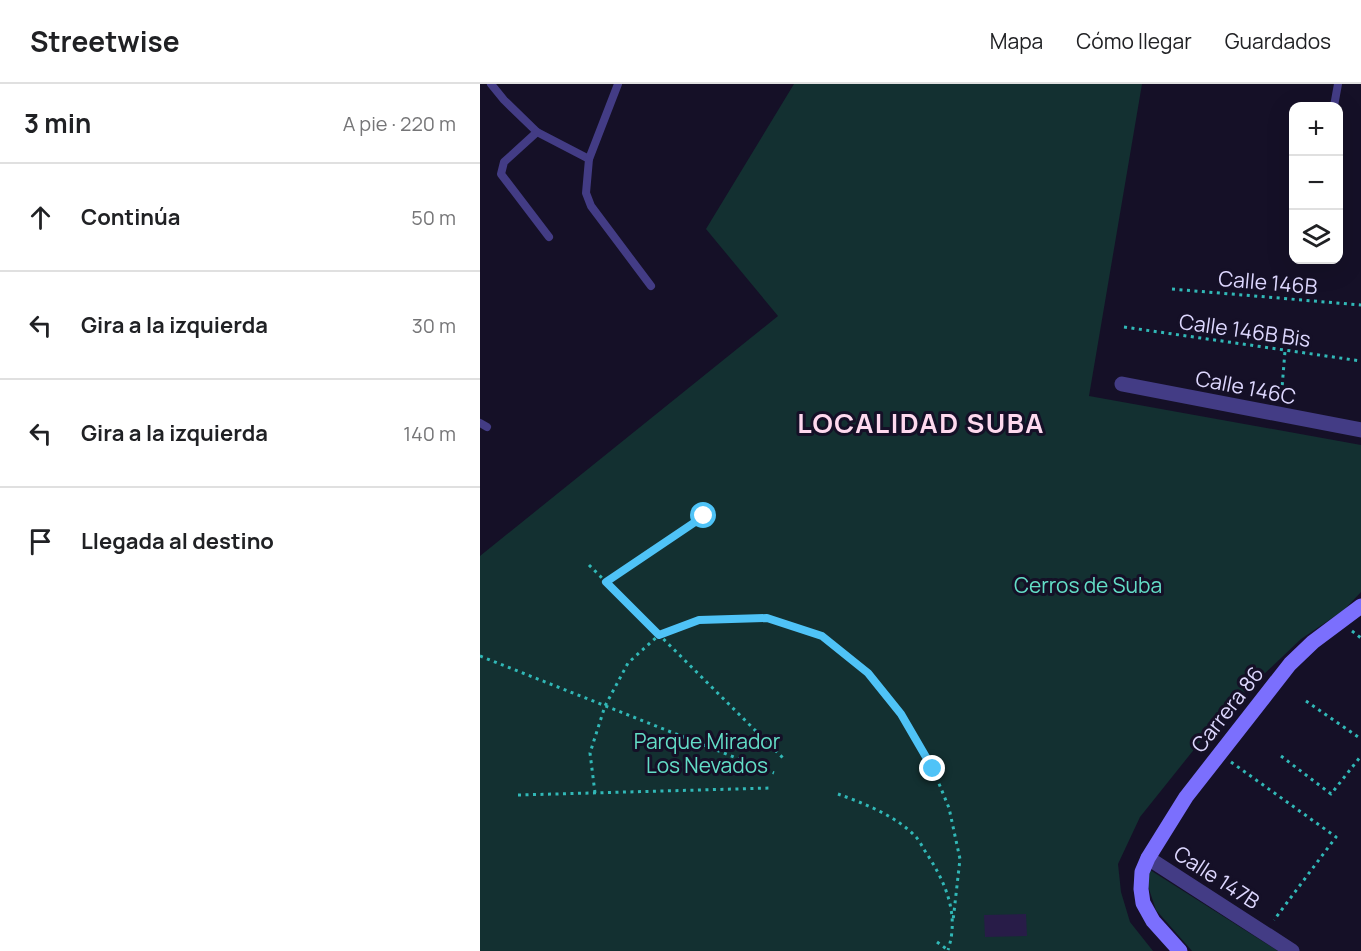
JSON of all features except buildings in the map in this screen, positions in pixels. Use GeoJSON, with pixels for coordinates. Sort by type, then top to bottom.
{"type":"FeatureCollection","features":[{"type":"Feature","properties":{"kind":"street","name":"Calle 146C"},"geometry":{"type":"LineString","coordinates":[[1122,384],[1361,430]]}},
{"type":"Feature","properties":{"kind":"street","name":"Carrera 86"},"geometry":{"type":"LineString","coordinates":[[1148,858],[1186,797],[1290,664],[1312,642],[1361,606]]}},
{"type":"Feature","properties":{"kind":"street","name":"Calle 147B"},"geometry":{"type":"LineString","coordinates":[[1180,951],[1153,921],[1143,903],[1142,872],[1148,858],[1292,951]]}},
{"type":"Feature","properties":{"kind":"lane"},"geometry":{"type":"LineString","coordinates":[[491,84],[537,132],[589,159]]}},
{"type":"Feature","properties":{"kind":"lane"},"geometry":{"type":"LineString","coordinates":[[618,84],[589,159],[586,193],[591,206],[651,286]]}},
{"type":"Feature","properties":{"kind":"lane"},"geometry":{"type":"LineString","coordinates":[[1335,102],[1338,84]]}},
{"type":"Feature","properties":{"kind":"lane"},"geometry":{"type":"LineString","coordinates":[[537,132],[504,162],[501,174],[549,237]]}},
{"type":"Feature","properties":{"kind":"path","name":"Calle 146B"},"geometry":{"type":"LineString","coordinates":[[1172,289],[1361,305]]}},
{"type":"Feature","properties":{"kind":"path","name":"Calle 146B Bis"},"geometry":{"type":"LineString","coordinates":[[1124,327],[1361,361]]}},
{"type":"Feature","properties":{"kind":"path"},"geometry":{"type":"LineString","coordinates":[[1280,415],[1285,351]]}},
{"type":"Feature","properties":{"kind":"path"},"geometry":{"type":"LineString","coordinates":[[606,582],[704,516]]}},
{"type":"Feature","properties":{"kind":"path"},"geometry":{"type":"LineString","coordinates":[[589,565],[784,759]]}},
{"type":"Feature","properties":{"kind":"path"},"geometry":{"type":"LineString","coordinates":[[595,793],[590,753],[605,706],[628,663],[659,635],[699,620],[767,618],[822,636],[868,673],[901,714],[933,769],[949,808],[960,859],[953,936],[949,950],[937,942]]}},
{"type":"Feature","properties":{"kind":"path"},"geometry":{"type":"LineString","coordinates":[[480,656],[774,773]]}},
{"type":"Feature","properties":{"kind":"path"},"geometry":{"type":"LineString","coordinates":[[1306,701],[1361,739]]}},
{"type":"Feature","properties":{"kind":"path"},"geometry":{"type":"LineString","coordinates":[[1219,753],[1336,837],[1263,933]]}},
{"type":"Feature","properties":{"kind":"path"},"geometry":{"type":"LineString","coordinates":[[1281,756],[1331,794],[1361,756]]}},
{"type":"Feature","properties":{"kind":"path"},"geometry":{"type":"LineString","coordinates":[[519,795],[771,788]]}},
{"type":"Feature","properties":{"kind":"path"},"geometry":{"type":"LineString","coordinates":[[838,794],[887,816],[914,835],[932,861],[948,892],[953,921]]}},
{"type":"Feature","properties":{"kind":"green space","name":"Cerros de Suba"},"geometry":{"type":"Polygon","coordinates":[[[794,84],[1142,84],[1089,396],[1361,445],[1361,592],[1344,610],[1301,639],[1224,712],[1140,817],[1118,864],[1121,892],[1130,922],[1153,951],[480,951],[480,556],[778,316],[706,229],[794,84]]]}},
{"type":"Feature","properties":{"kind":"green space"},"geometry":{"type":"Polygon","coordinates":[[[1147,868],[1278,951],[1192,951],[1156,910],[1148,886],[1147,868]]]}},
{"type":"Feature","properties":{"kind":"district","name":"LOCALIDAD SUBA"},"geometry":{"type":"Point","coordinates":[921,422]}},
{"type":"Feature","properties":{"kind":"route"},"geometry":{"type":"LineString","coordinates":[[704,516],[606,582],[659,635],[699,620],[767,618],[822,636],[868,673],[901,714],[933,769]]}},
{"type":"Feature","properties":{"kind":"park label","name":"Parque Mirador Los Nevados"},"geometry":{"type":"Point","coordinates":[707,753]}}]}
